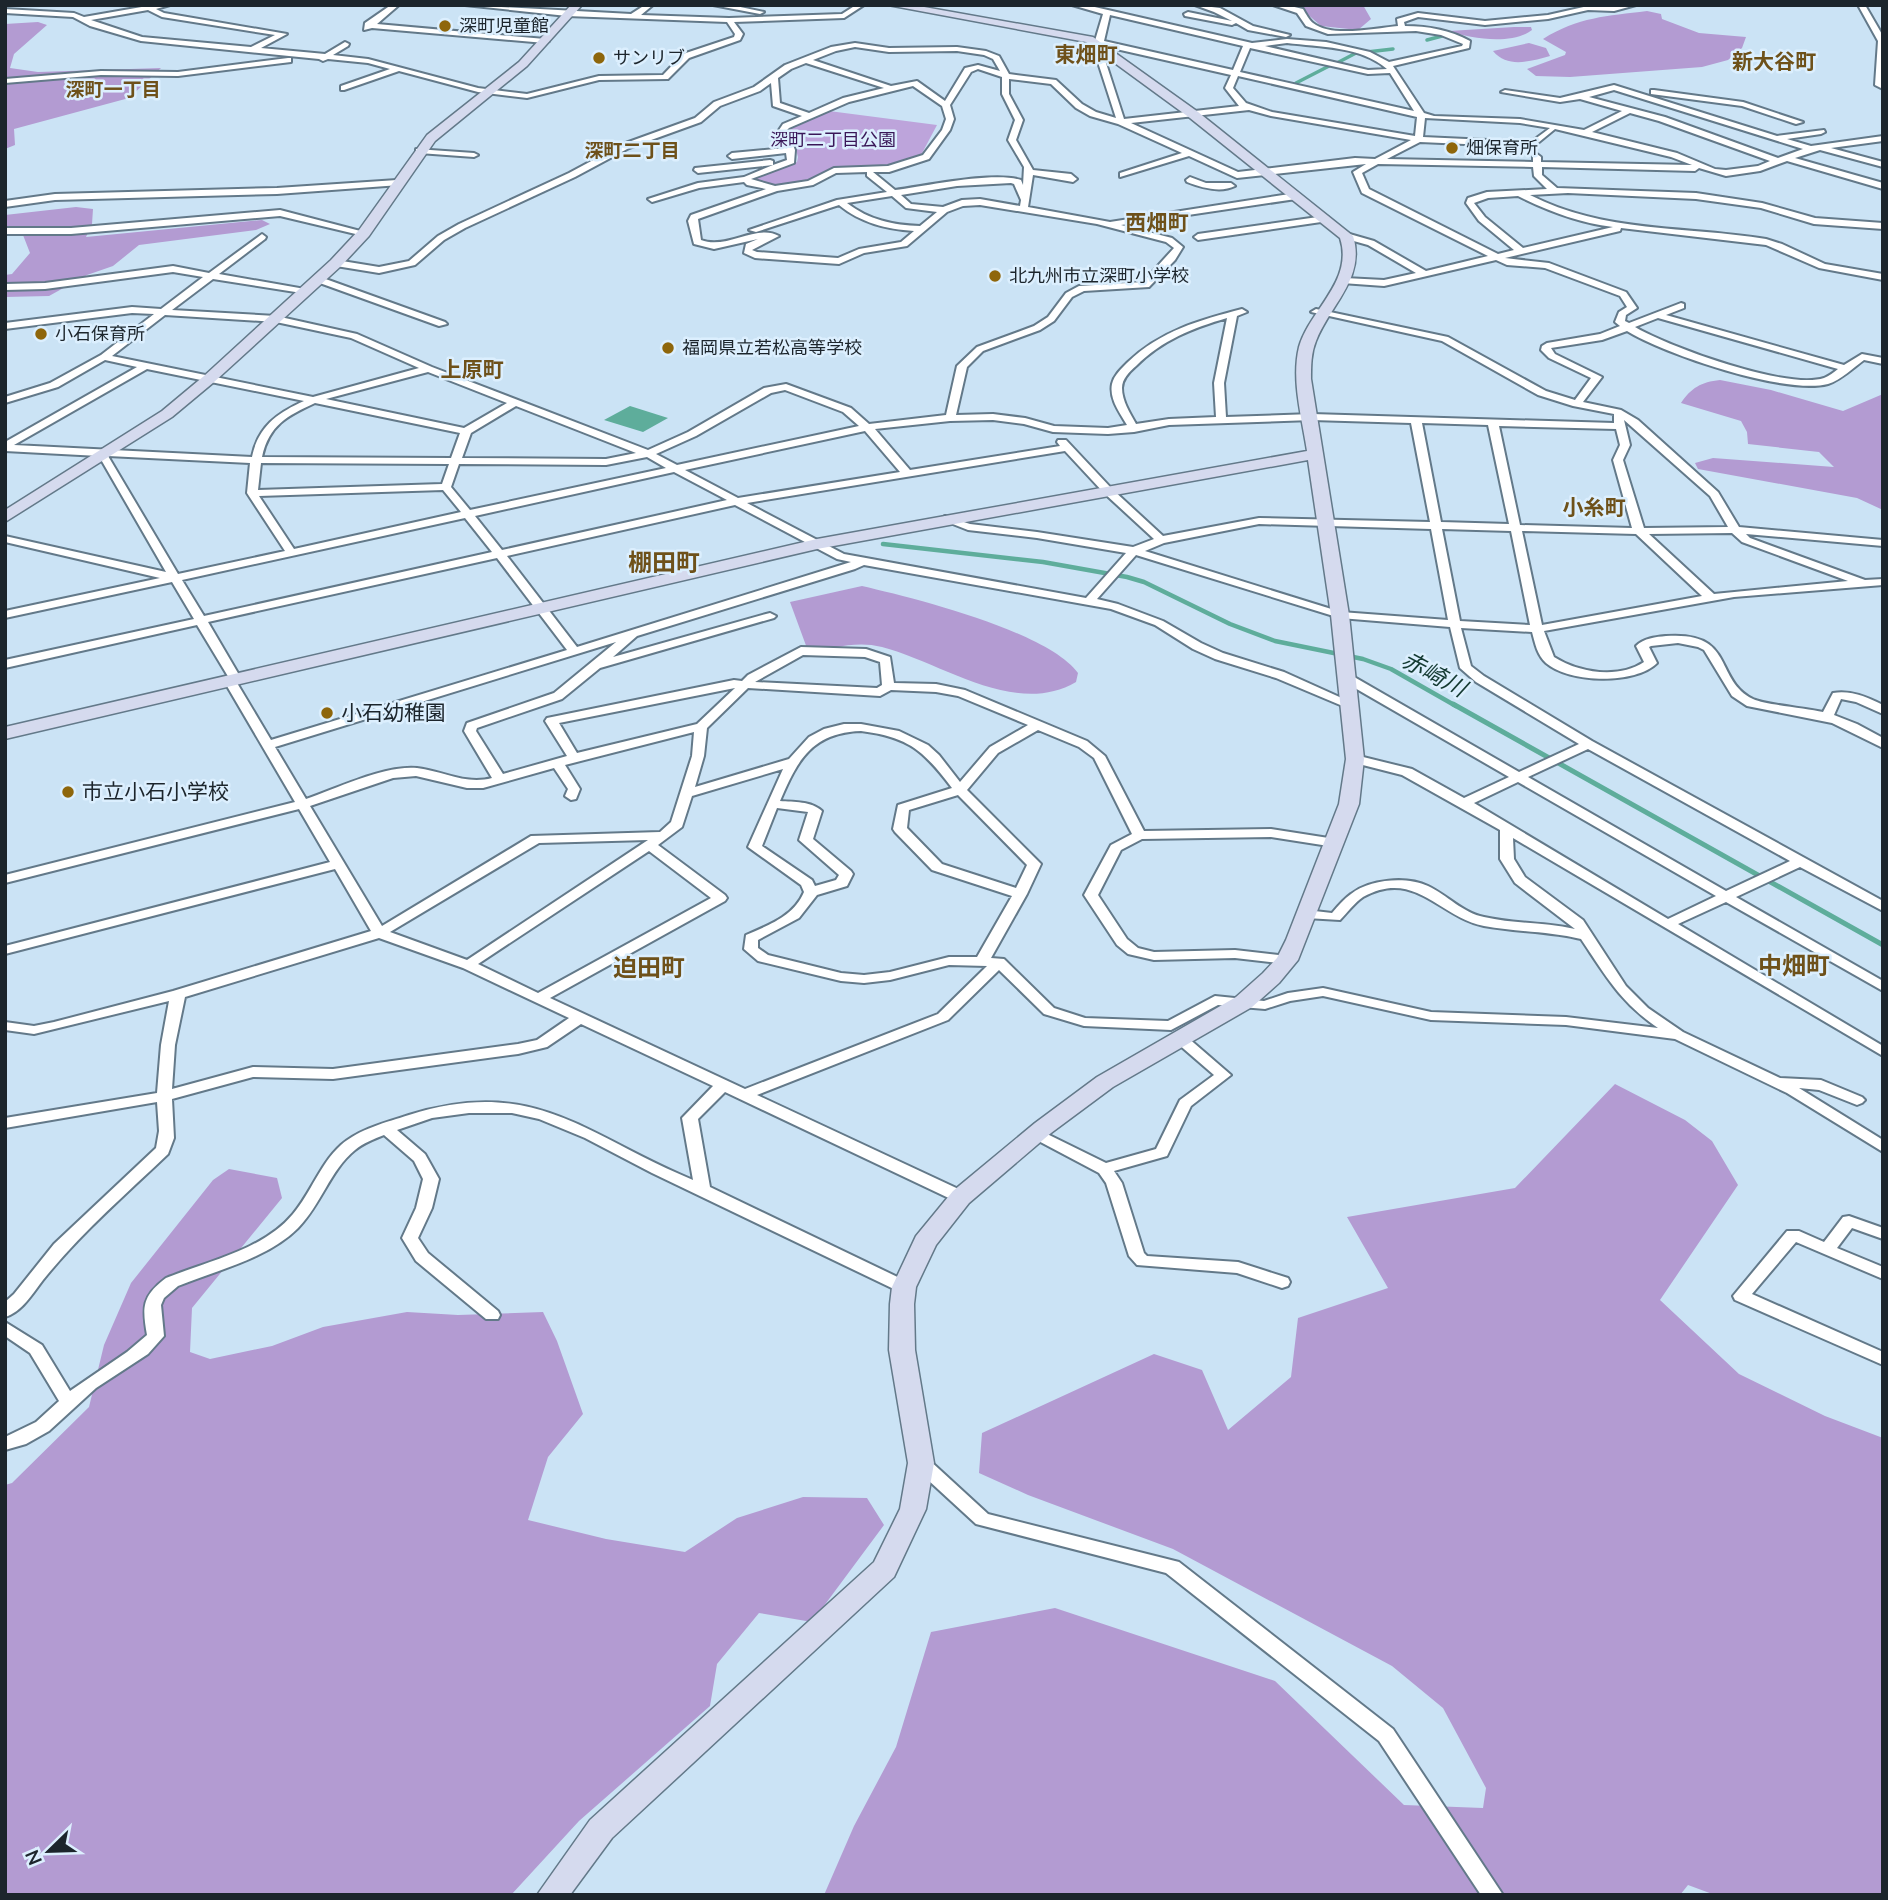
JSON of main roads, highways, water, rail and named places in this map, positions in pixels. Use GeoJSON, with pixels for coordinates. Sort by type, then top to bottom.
{"type":"FeatureCollection","features":[{"type":"Feature","properties":{"kind":"waterway"},"geometry":{"type":"LineString","coordinates":[[1427,40],[1442,36]]}},
{"type":"Feature","properties":{"kind":"waterway"},"geometry":{"type":"LineString","coordinates":[[1367,52],[1393,49]]}},
{"type":"Feature","properties":{"kind":"waterway"},"geometry":{"type":"LineString","coordinates":[[1335,64],[1356,53]]}},
{"type":"Feature","properties":{"kind":"waterway"},"geometry":{"type":"LineString","coordinates":[[1296,83],[1331,65]]}},
{"type":"Feature","properties":{"kind":"waterway","name":"赤崎川"},"geometry":{"type":"LineString","coordinates":[[883,544],[1043,562],[1127,577],[1144,582],[1230,624],[1275,641],[1363,659],[1391,669],[1456,706]]}},
{"type":"Feature","properties":{"kind":"waterway","name":"赤崎川"},"geometry":{"type":"LineString","coordinates":[[1453,704],[1883,945]]}},
{"type":"Feature","properties":{"kind":"place","name":"深町児童館"},"geometry":{"type":"Point","coordinates":[445,26]}},
{"type":"Feature","properties":{"kind":"place","name":"サンリブ"},"geometry":{"type":"Point","coordinates":[599,58]}},
{"type":"Feature","properties":{"kind":"place","name":"畑保育所"},"geometry":{"type":"Point","coordinates":[1452,148]}},
{"type":"Feature","properties":{"kind":"place","name":"北九州市立深町小学校"},"geometry":{"type":"Point","coordinates":[995,276]}},
{"type":"Feature","properties":{"kind":"place","name":"小石保育所"},"geometry":{"type":"Point","coordinates":[41,334]}},
{"type":"Feature","properties":{"kind":"place","name":"福岡県立若松高等学校"},"geometry":{"type":"Point","coordinates":[668,348]}},
{"type":"Feature","properties":{"kind":"place","name":"小石幼稚園"},"geometry":{"type":"Point","coordinates":[327,713]}},
{"type":"Feature","properties":{"kind":"place","name":"市立小石小学校"},"geometry":{"type":"Point","coordinates":[68,792]}},
{"type":"Feature","properties":{"kind":"district","name":"東畑町"},"geometry":{"type":"Point","coordinates":[1086,55]}},
{"type":"Feature","properties":{"kind":"district","name":"新大谷町"},"geometry":{"type":"Point","coordinates":[1774,62]}},
{"type":"Feature","properties":{"kind":"district","name":"深町一丁目"},"geometry":{"type":"Point","coordinates":[113,89]}},
{"type":"Feature","properties":{"kind":"district","name":"深町二丁目"},"geometry":{"type":"Point","coordinates":[632,150]}},
{"type":"Feature","properties":{"kind":"district","name":"西畑町"},"geometry":{"type":"Point","coordinates":[1157,223]}},
{"type":"Feature","properties":{"kind":"district","name":"上原町"},"geometry":{"type":"Point","coordinates":[472,370]}},
{"type":"Feature","properties":{"kind":"district","name":"小糸町"},"geometry":{"type":"Point","coordinates":[1594,508]}},
{"type":"Feature","properties":{"kind":"district","name":"棚田町"},"geometry":{"type":"Point","coordinates":[664,563]}},
{"type":"Feature","properties":{"kind":"district","name":"中畑町"},"geometry":{"type":"Point","coordinates":[1794,966]}},
{"type":"Feature","properties":{"kind":"district","name":"迫田町"},"geometry":{"type":"Point","coordinates":[649,968]}},
{"type":"Feature","properties":{"kind":"park label","name":"深町二丁目公園"},"geometry":{"type":"Point","coordinates":[833,140]}}]}
